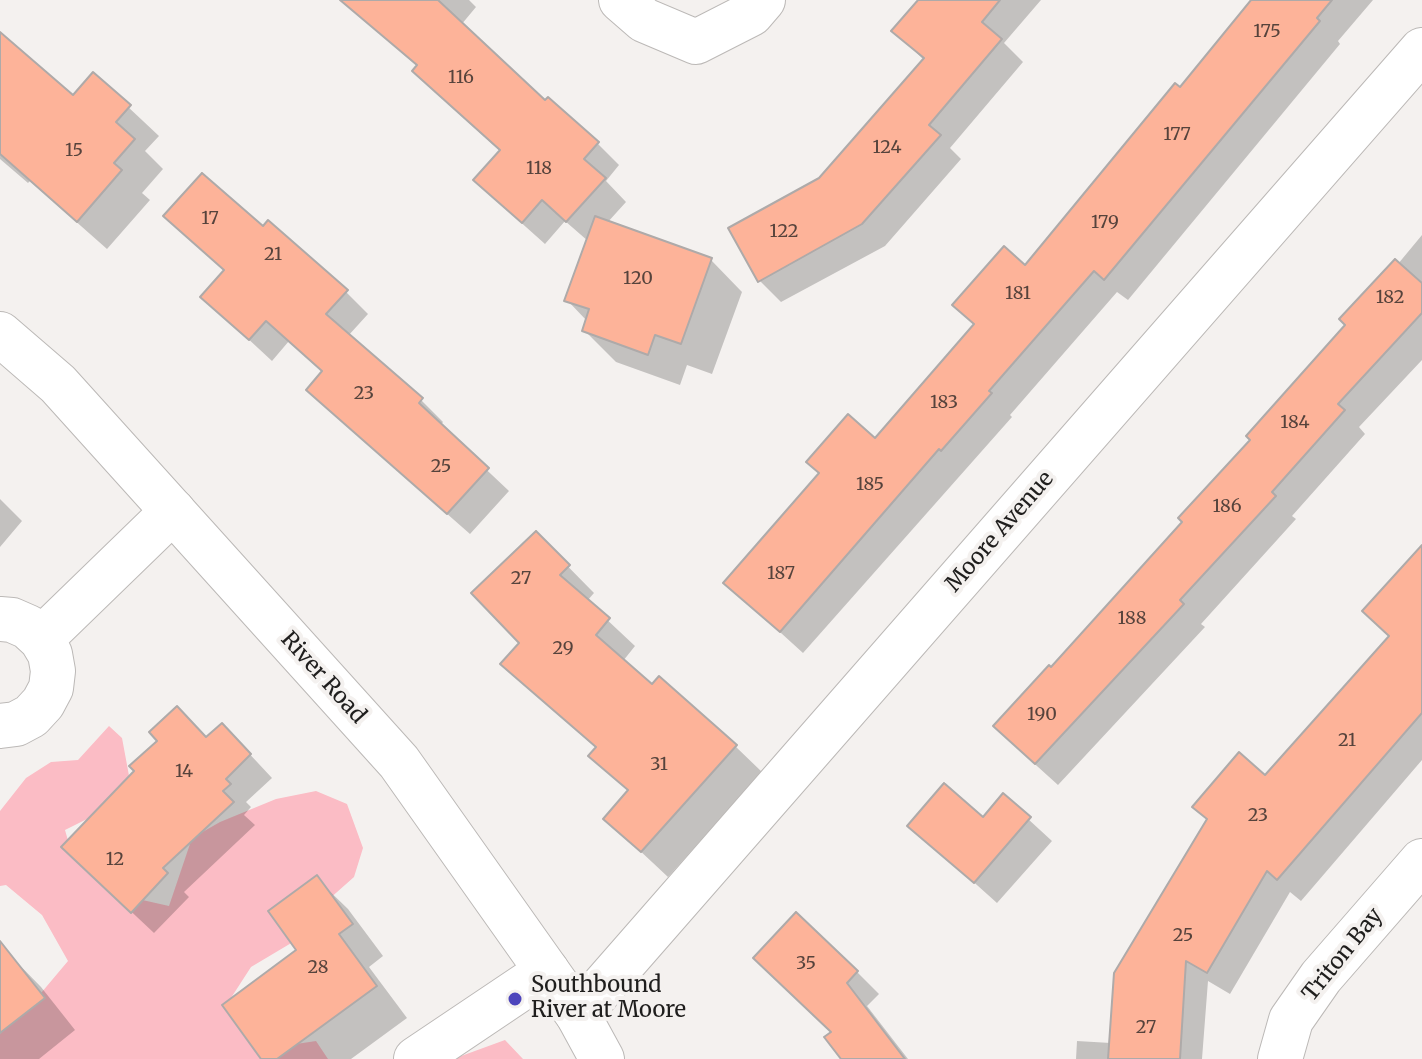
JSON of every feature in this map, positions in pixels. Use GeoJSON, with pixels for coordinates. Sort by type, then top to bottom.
{"type":"FeatureCollection","features":[{"type":"Feature","properties":{"kind":"street"},"geometry":{"type":"LineString","coordinates":[[621,0],[644,20],[696,42],[751,14],[763,0]]}},
{"type":"Feature","properties":{"kind":"street","name":"Moore Avenue"},"geometry":{"type":"LineString","coordinates":[[578,1015],[1422,50]]}},
{"type":"Feature","properties":{"kind":"street","name":"River Road"},"geometry":{"type":"LineString","coordinates":[[0,334],[58,384],[399,762],[578,1015],[602,1059]]}},
{"type":"Feature","properties":{"kind":"street"},"geometry":{"type":"LineString","coordinates":[[41,639],[173,511]]}},
{"type":"Feature","properties":{"kind":"street"},"geometry":{"type":"LineString","coordinates":[[0,619],[28,627],[41,639],[52,662],[51,688],[43,703],[31,716],[16,724],[0,726]]}},
{"type":"Feature","properties":{"kind":"street","name":"Triton Bay"},"geometry":{"type":"LineString","coordinates":[[1280,1059],[1291,1020],[1321,977],[1422,861]]}},
{"type":"Feature","properties":{"kind":"street"},"geometry":{"type":"LineString","coordinates":[[416,1059],[547,971]]}},
{"type":"Feature","properties":{"kind":"shaded area"},"geometry":{"type":"Polygon","coordinates":[[[109,726],[122,738],[130,781],[91,817],[65,830],[73,858],[138,899],[169,906],[192,838],[220,822],[276,799],[316,791],[347,804],[363,848],[354,877],[319,908],[298,939],[251,967],[229,1001],[283,1046],[316,1041],[328,1059],[0,1059],[0,1034],[36,999],[68,961],[42,915],[6,885],[0,886],[0,811],[26,778],[51,762],[78,760],[109,726]]]}},
{"type":"Feature","properties":{"kind":"shaded area"},"geometry":{"type":"Polygon","coordinates":[[[505,1040],[523,1059],[453,1059],[505,1040]]]}},
{"type":"Feature","properties":{"kind":"building"},"geometry":{"type":"Polygon","coordinates":[[[340,0],[438,0],[545,100],[548,97],[599,142],[584,159],[606,178],[566,222],[542,200],[522,223],[473,180],[500,150],[412,71],[417,65],[340,0]]]}},
{"type":"Feature","properties":{"kind":"building"},"geometry":{"type":"Polygon","coordinates":[[[918,0],[1000,0],[982,22],[1002,39],[929,125],[941,135],[862,224],[758,282],[728,228],[819,178],[924,58],[891,31],[918,0]]]}},
{"type":"Feature","properties":{"kind":"building"},"geometry":{"type":"Polygon","coordinates":[[[1251,0],[1332,0],[1317,18],[1320,21],[1104,280],[1094,271],[989,391],[992,393],[941,451],[939,449],[780,632],[723,583],[819,473],[806,462],[848,414],[875,438],[974,324],[952,305],[1004,246],[1025,265],[1175,83],[1180,87],[1251,0]]]}},
{"type":"Feature","properties":{"kind":"building"},"geometry":{"type":"Polygon","coordinates":[[[0,32],[73,95],[93,72],[131,105],[116,122],[135,139],[114,163],[122,170],[77,222],[0,154],[0,32]]]}},
{"type":"Feature","properties":{"kind":"building"},"geometry":{"type":"Polygon","coordinates":[[[202,173],[263,226],[268,220],[348,290],[326,314],[423,398],[419,403],[489,468],[447,514],[306,390],[322,371],[266,321],[249,340],[200,297],[224,270],[163,216],[202,173]]]}},
{"type":"Feature","properties":{"kind":"building"},"geometry":{"type":"Polygon","coordinates":[[[595,216],[712,258],[681,344],[655,335],[648,355],[582,331],[589,309],[564,301],[595,216]]]}},
{"type":"Feature","properties":{"kind":"building"},"geometry":{"type":"Polygon","coordinates":[[[1395,259],[1422,283],[1422,313],[1338,404],[1345,410],[1272,492],[1276,496],[1180,600],[1184,604],[1035,764],[993,726],[1049,665],[1051,667],[1182,522],[1178,518],[1250,440],[1246,436],[1345,325],[1339,319],[1395,259]]]}},
{"type":"Feature","properties":{"kind":"building"},"geometry":{"type":"Polygon","coordinates":[[[536,531],[570,565],[560,575],[610,618],[596,635],[652,684],[659,676],[737,745],[641,852],[603,819],[628,790],[588,756],[596,747],[500,664],[519,643],[471,593],[536,531]]]}},
{"type":"Feature","properties":{"kind":"building"},"geometry":{"type":"Polygon","coordinates":[[[1422,545],[1422,713],[1277,880],[1267,871],[1207,973],[1186,961],[1180,1059],[1108,1059],[1114,973],[1207,819],[1192,807],[1239,752],[1265,775],[1389,636],[1362,611],[1422,545]]]}},
{"type":"Feature","properties":{"kind":"building"},"geometry":{"type":"Polygon","coordinates":[[[177,706],[206,737],[222,723],[251,754],[226,779],[231,784],[223,791],[234,802],[163,868],[168,873],[131,913],[61,847],[134,771],[129,766],[157,741],[149,732],[177,706]]]}},
{"type":"Feature","properties":{"kind":"building"},"geometry":{"type":"Polygon","coordinates":[[[944,783],[983,817],[1003,793],[1031,817],[974,883],[907,826],[944,783]]]}},
{"type":"Feature","properties":{"kind":"building"},"geometry":{"type":"Polygon","coordinates":[[[317,875],[353,924],[339,934],[377,986],[277,1059],[261,1059],[222,1005],[296,950],[268,911],[317,875]]]}},
{"type":"Feature","properties":{"kind":"building"},"geometry":{"type":"Polygon","coordinates":[[[796,912],[858,971],[847,983],[905,1059],[841,1059],[824,1037],[831,1032],[753,958],[796,912]]]}},
{"type":"Feature","properties":{"kind":"building"},"geometry":{"type":"Polygon","coordinates":[[[0,941],[45,998],[0,1033],[0,941]]]}},
{"type":"Feature","properties":{"kind":"place","name":"Southbound River at Moore"},"geometry":{"type":"Point","coordinates":[515,999]}}]}
